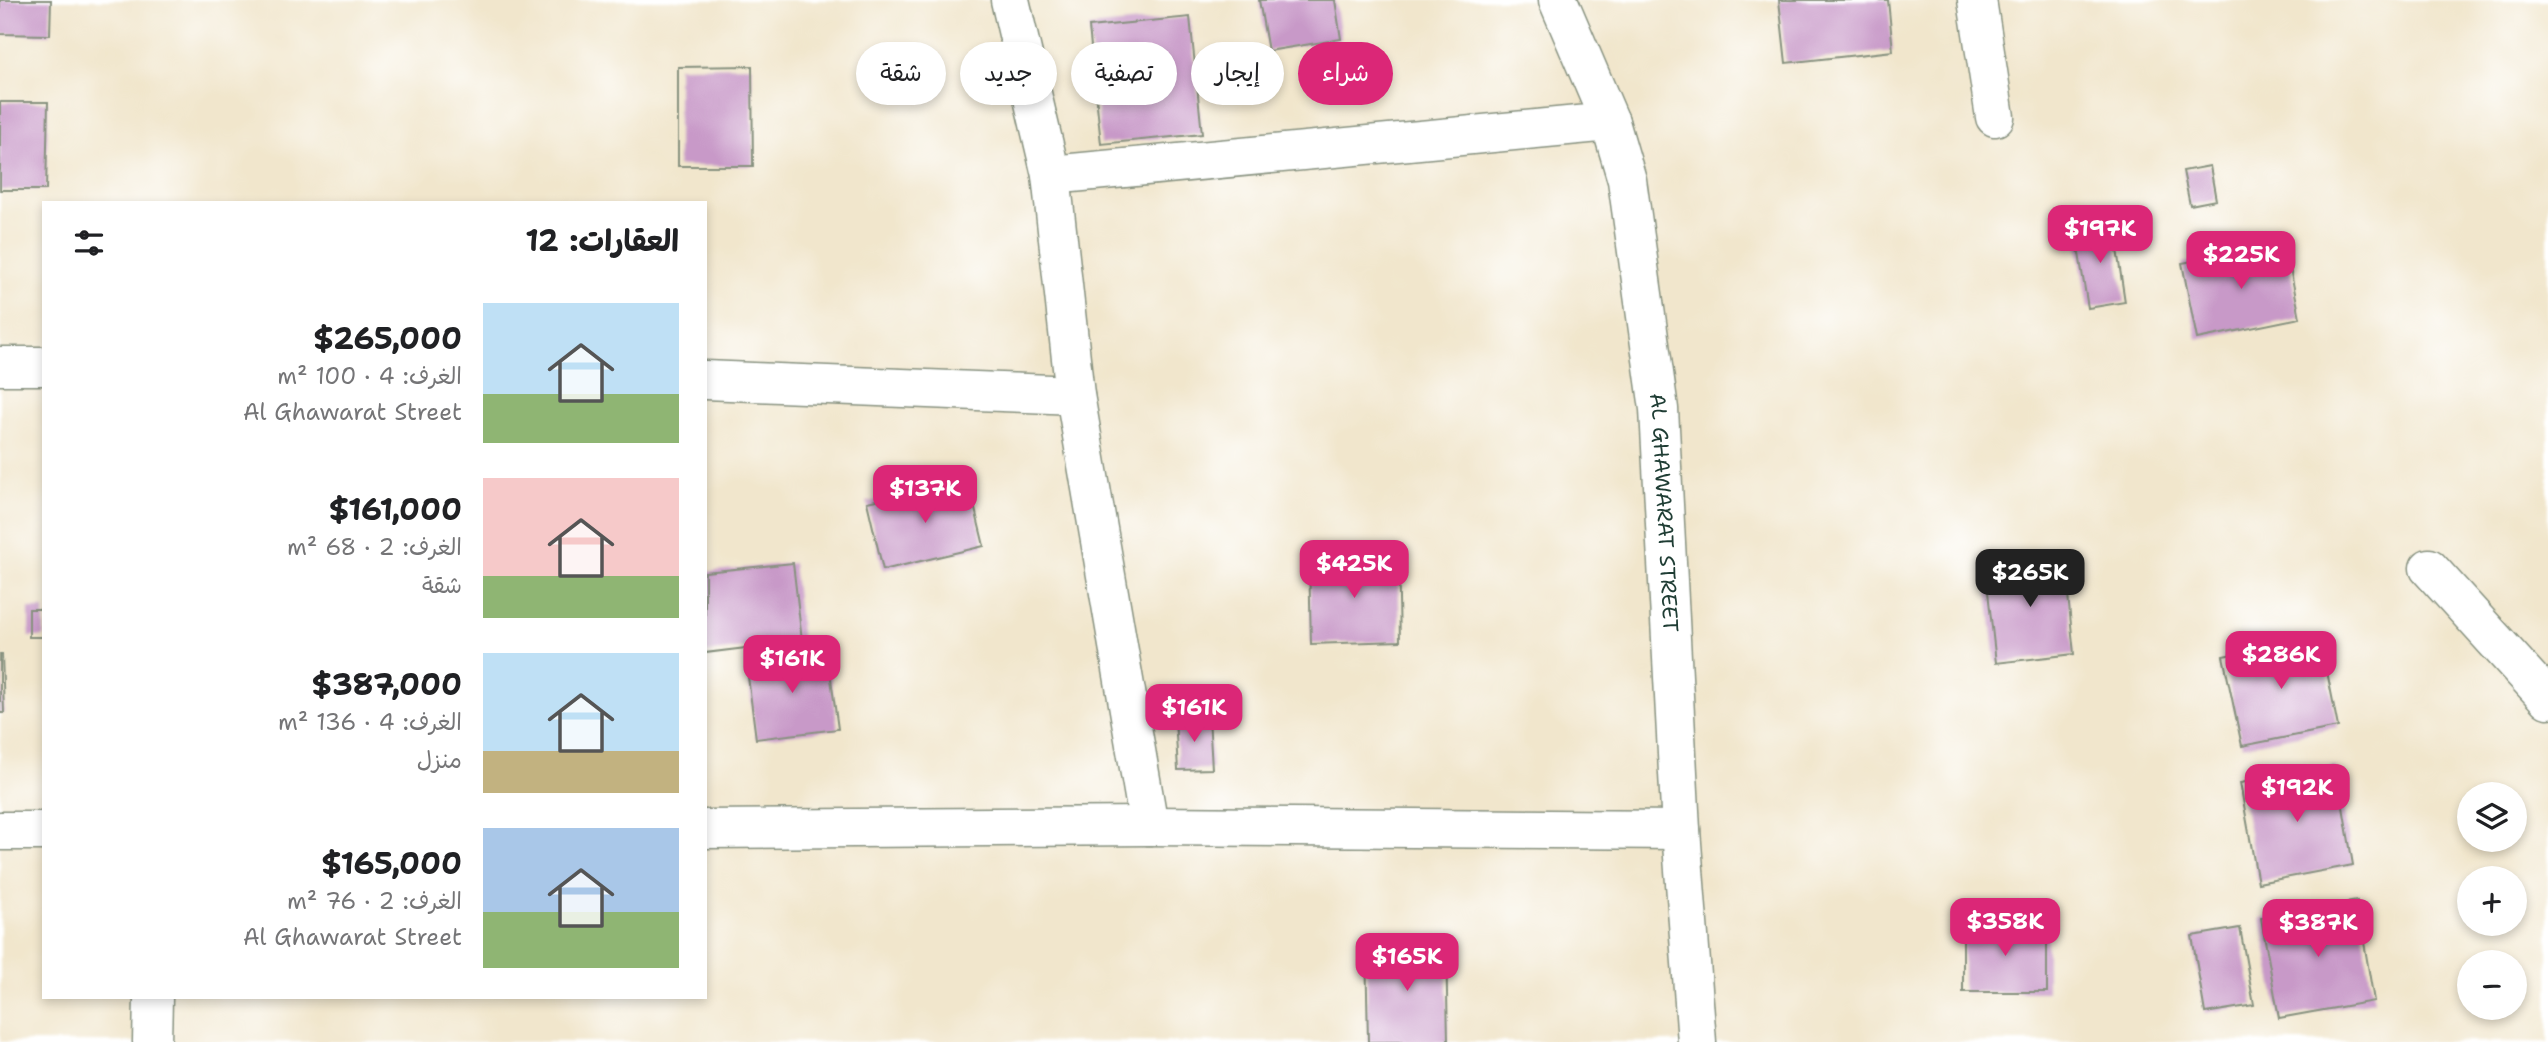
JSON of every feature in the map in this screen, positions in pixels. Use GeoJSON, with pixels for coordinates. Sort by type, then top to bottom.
{"type":"FeatureCollection","features":[{"type":"Feature","properties":{"kind":"street"},"geometry":{"type":"LineString","coordinates":[[1010,0],[1051,175],[1075,395],[1149,827]]}},
{"type":"Feature","properties":{"kind":"street","name":"AL GHAWARAT STREET"},"geometry":{"type":"LineString","coordinates":[[1558,0],[1610,122],[1627,180],[1659,409],[1681,830],[1697,1042]]}},
{"type":"Feature","properties":{"kind":"street"},"geometry":{"type":"LineString","coordinates":[[1978,0],[1995,117]]}},
{"type":"Feature","properties":{"kind":"street"},"geometry":{"type":"LineString","coordinates":[[1051,175],[1610,122]]}},
{"type":"Feature","properties":{"kind":"street"},"geometry":{"type":"LineString","coordinates":[[0,366],[42,366]]}},
{"type":"Feature","properties":{"kind":"street"},"geometry":{"type":"LineString","coordinates":[[707,380],[1075,395]]}},
{"type":"Feature","properties":{"kind":"street"},"geometry":{"type":"LineString","coordinates":[[2430,568],[2548,699]]}},
{"type":"Feature","properties":{"kind":"street"},"geometry":{"type":"LineString","coordinates":[[707,829],[1149,827],[1681,830]]}},
{"type":"Feature","properties":{"kind":"street"},"geometry":{"type":"LineString","coordinates":[[0,831],[42,831]]}},
{"type":"Feature","properties":{"kind":"street"},"geometry":{"type":"LineString","coordinates":[[152,1042],[153,999]]}},
{"type":"Feature","properties":{"kind":"building"},"geometry":{"type":"Polygon","coordinates":[[[0,0],[51,0],[50,35],[0,34],[0,0]]]}},
{"type":"Feature","properties":{"kind":"building"},"geometry":{"type":"Polygon","coordinates":[[[1259,0],[1335,0],[1341,39],[1298,42],[1298,46],[1284,48],[1284,42],[1266,42],[1259,0]]]}},
{"type":"Feature","properties":{"kind":"building"},"geometry":{"type":"Polygon","coordinates":[[[1779,0],[1888,0],[1893,51],[1786,63],[1779,0]]]}},
{"type":"Feature","properties":{"kind":"building"},"geometry":{"type":"Polygon","coordinates":[[[1190,17],[1193,42],[1191,105],[1199,105],[1202,134],[1101,144],[1097,105],[1177,105],[1177,42],[1091,42],[1089,27],[1190,17]]]}},
{"type":"Feature","properties":{"kind":"building"},"geometry":{"type":"Polygon","coordinates":[[[752,66],[753,166],[678,166],[678,67],[752,66]]]}},
{"type":"Feature","properties":{"kind":"building"},"geometry":{"type":"Polygon","coordinates":[[[0,102],[48,102],[46,190],[0,190],[0,102]]]}},
{"type":"Feature","properties":{"kind":"building"},"geometry":{"type":"Polygon","coordinates":[[[2210,166],[2216,200],[2190,205],[2183,171],[2210,166]]]}},
{"type":"Feature","properties":{"kind":"building"},"geometry":{"type":"Polygon","coordinates":[[[2113,223],[2125,302],[2088,308],[2075,229],[2113,223]]]}},
{"type":"Feature","properties":{"kind":"building"},"geometry":{"type":"Polygon","coordinates":[[[2285,243],[2300,318],[2197,339],[2182,263],[2285,243]]]}},
{"type":"Feature","properties":{"kind":"building"},"geometry":{"type":"Polygon","coordinates":[[[968,480],[984,546],[883,570],[867,502],[968,480]]]}},
{"type":"Feature","properties":{"kind":"building"},"geometry":{"type":"Polygon","coordinates":[[[1398,556],[1400,641],[1311,644],[1309,558],[1398,556]]]}},
{"type":"Feature","properties":{"kind":"building"},"geometry":{"type":"Polygon","coordinates":[[[2064,556],[2074,654],[1996,663],[1985,565],[2064,556]]]}},
{"type":"Feature","properties":{"kind":"building"},"geometry":{"type":"Polygon","coordinates":[[[793,563],[802,641],[707,653],[707,572],[793,563]]]}},
{"type":"Feature","properties":{"kind":"building"},"geometry":{"type":"Polygon","coordinates":[[[29,609],[42,609],[42,637],[29,637],[29,609]]]}},
{"type":"Feature","properties":{"kind":"building"},"geometry":{"type":"Polygon","coordinates":[[[2320,636],[2338,727],[2242,746],[2223,656],[2320,636]]]}},
{"type":"Feature","properties":{"kind":"building"},"geometry":{"type":"Polygon","coordinates":[[[827,650],[838,729],[756,739],[746,661],[827,650]]]}},
{"type":"Feature","properties":{"kind":"building"},"geometry":{"type":"Polygon","coordinates":[[[2,654],[4,713],[0,713],[2,654]]]}},
{"type":"Feature","properties":{"kind":"building"},"geometry":{"type":"Polygon","coordinates":[[[1209,717],[1212,769],[1178,770],[1175,718],[1209,717]]]}},
{"type":"Feature","properties":{"kind":"building"},"geometry":{"type":"Polygon","coordinates":[[[2336,766],[2353,865],[2258,883],[2240,783],[2336,766]]]}},
{"type":"Feature","properties":{"kind":"building"},"geometry":{"type":"Polygon","coordinates":[[[2357,901],[2374,1001],[2279,1018],[2261,918],[2357,901]]]}},
{"type":"Feature","properties":{"kind":"building"},"geometry":{"type":"Polygon","coordinates":[[[1963,924],[2047,924],[2047,992],[1963,992],[1963,924]]]}},
{"type":"Feature","properties":{"kind":"building"},"geometry":{"type":"Polygon","coordinates":[[[2240,928],[2254,1005],[2205,1013],[2192,936],[2240,928]]]}},
{"type":"Feature","properties":{"kind":"building"},"geometry":{"type":"Polygon","coordinates":[[[1446,943],[1448,1042],[1368,1042],[1366,945],[1446,943]]]}}]}
